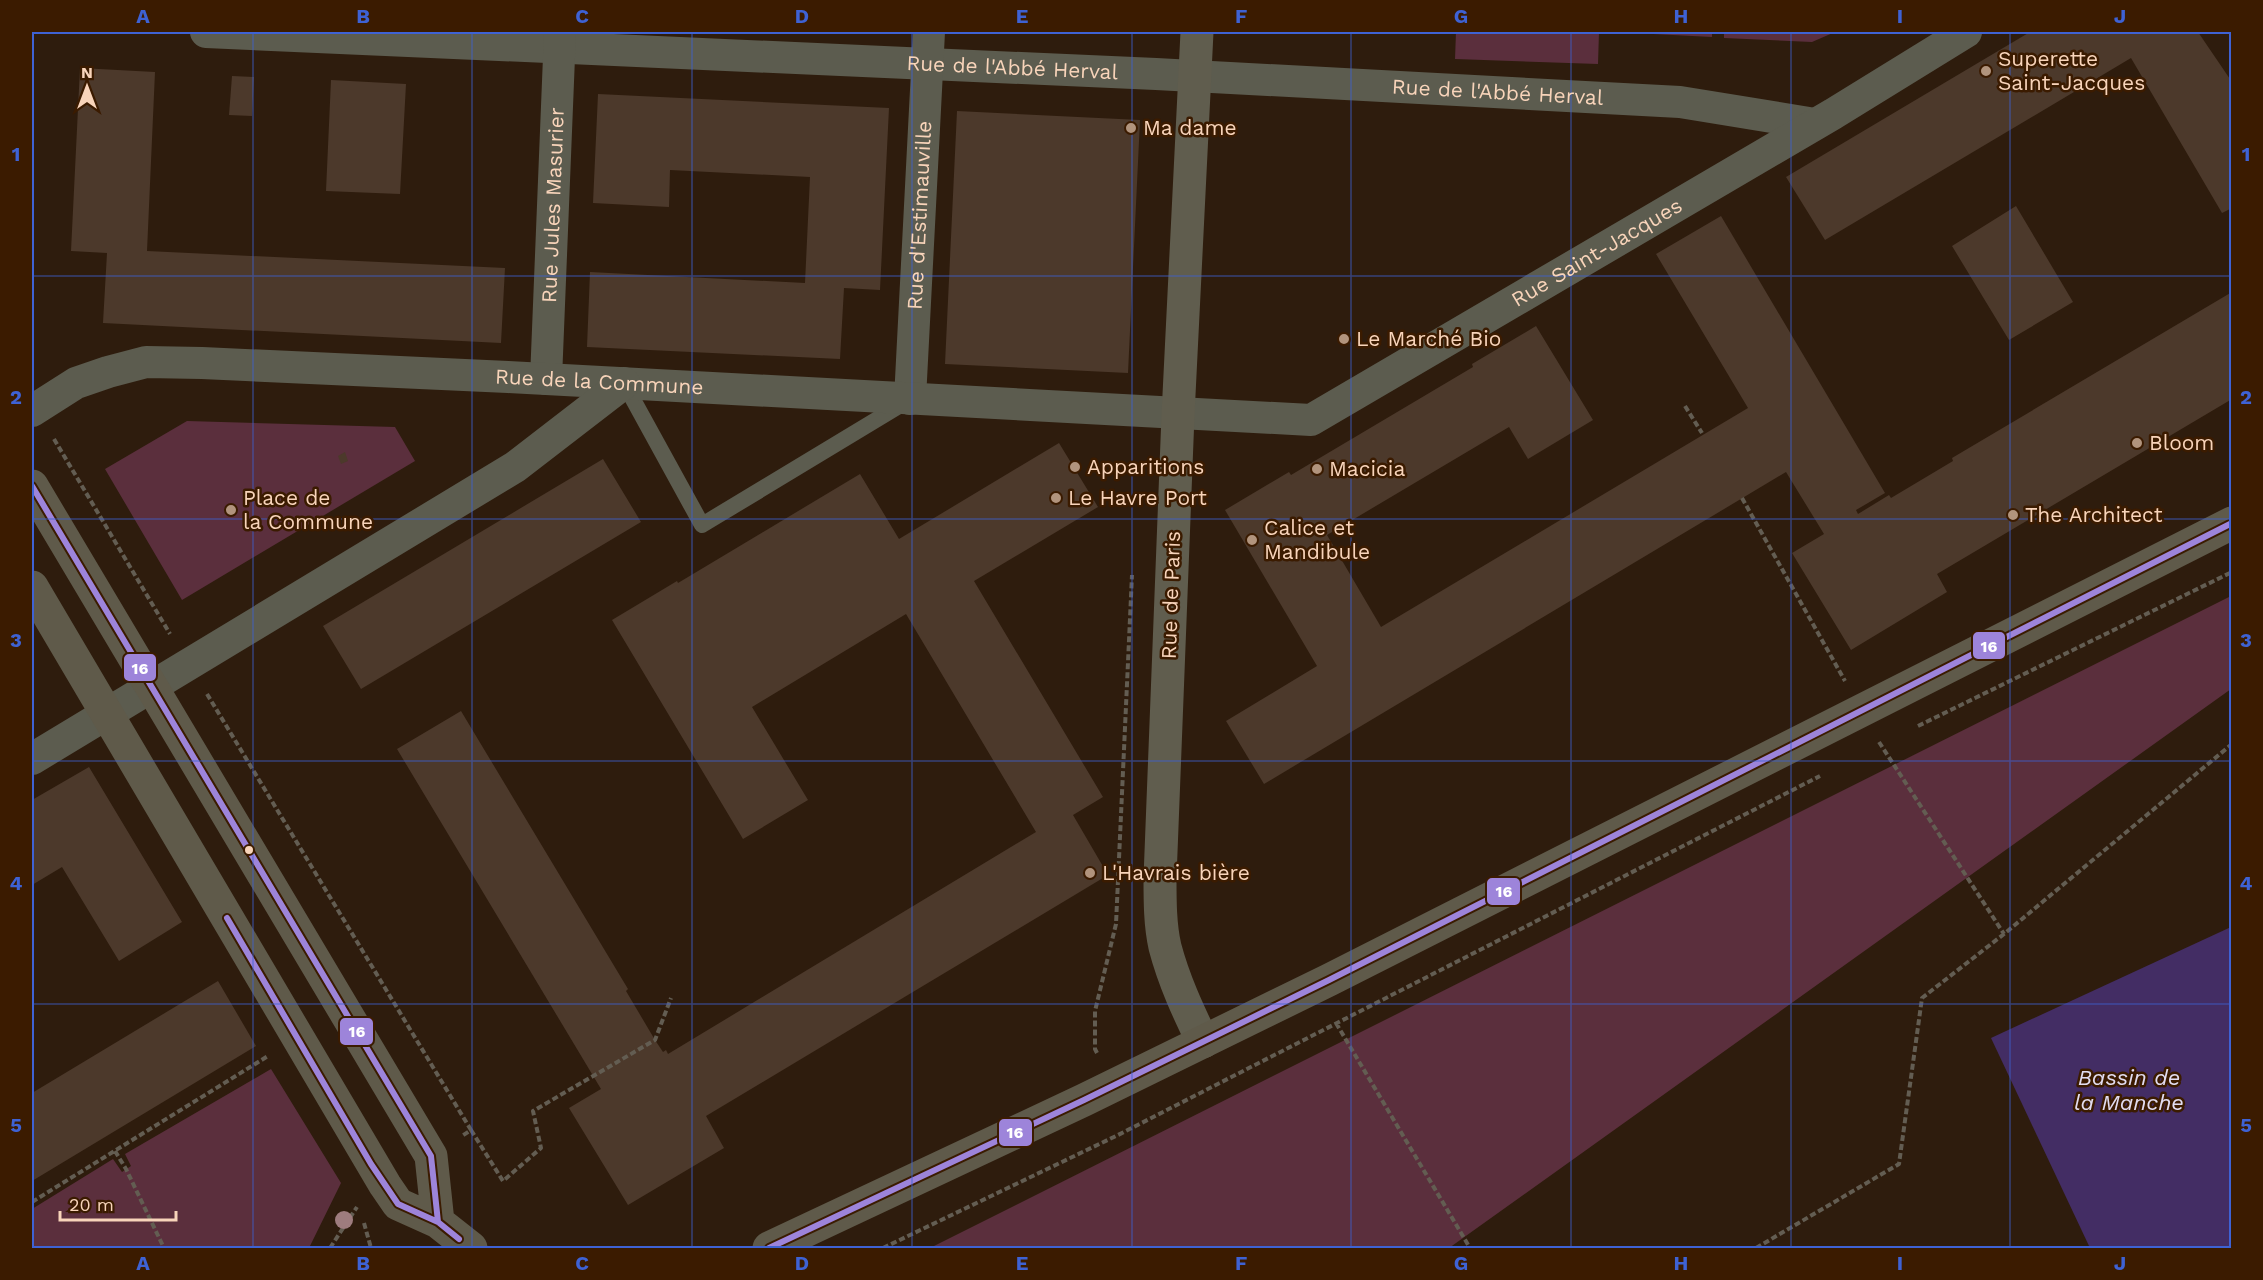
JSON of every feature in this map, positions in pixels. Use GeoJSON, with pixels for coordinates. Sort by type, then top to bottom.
{"type":"FeatureCollection","features":[{"type":"Feature","properties":{"kind":"main road","name":"Rue de Paris"},"geometry":{"type":"LineString","coordinates":[[1197,32],[1178,415],[1160,878],[1161,921],[1165,946],[1177,986],[1203,1042]]}},
{"type":"Feature","properties":{"kind":"main road"},"geometry":{"type":"LineString","coordinates":[[32,486],[431,1156],[438,1222]]}},
{"type":"Feature","properties":{"kind":"main road"},"geometry":{"type":"LineString","coordinates":[[769,1248],[1314,987],[2232,523]]}},
{"type":"Feature","properties":{"kind":"main road"},"geometry":{"type":"LineString","coordinates":[[32,587],[371,1164],[398,1204],[438,1222],[471,1248]]}},
{"type":"Feature","properties":{"kind":"street","name":"Rue de l'Abbé Herval"},"geometry":{"type":"LineString","coordinates":[[206,32],[560,39],[927,64],[1680,102],[1815,124]]}},
{"type":"Feature","properties":{"kind":"street","name":"Rue d'Estimauville"},"geometry":{"type":"LineString","coordinates":[[910,399],[929,32]]}},
{"type":"Feature","properties":{"kind":"street","name":"Rue Saint-Jacques"},"geometry":{"type":"LineString","coordinates":[[1178,415],[1311,420],[1815,124],[1966,32]]}},
{"type":"Feature","properties":{"kind":"street","name":"Rue Jules Masurier"},"geometry":{"type":"LineString","coordinates":[[546,379],[560,39]]}},
{"type":"Feature","properties":{"kind":"street","name":"Rue de la Commune"},"geometry":{"type":"LineString","coordinates":[[34,410],[76,383],[146,362],[624,383],[1178,415]]}},
{"type":"Feature","properties":{"kind":"street"},"geometry":{"type":"LineString","coordinates":[[32,759],[515,467],[624,383]]}},
{"type":"Feature","properties":{"kind":"lane"},"geometry":{"type":"LineString","coordinates":[[624,383],[702,525],[910,399]]}},
{"type":"Feature","properties":{"kind":"path"},"geometry":{"type":"LineString","coordinates":[[1685,406],[1702,433]]}},
{"type":"Feature","properties":{"kind":"path"},"geometry":{"type":"LineString","coordinates":[[34,410],[503,1181],[541,1148],[533,1111],[655,1040],[671,998]]}},
{"type":"Feature","properties":{"kind":"path"},"geometry":{"type":"LineString","coordinates":[[1742,498],[1880,745],[2004,934]]}},
{"type":"Feature","properties":{"kind":"path"},"geometry":{"type":"LineString","coordinates":[[1912,729],[2232,572]]}},
{"type":"Feature","properties":{"kind":"path"},"geometry":{"type":"LineString","coordinates":[[1095,1049],[1095,1011],[1116,924],[1132,573]]}},
{"type":"Feature","properties":{"kind":"path"},"geometry":{"type":"LineString","coordinates":[[1880,745],[1891,740]]}},
{"type":"Feature","properties":{"kind":"path"},"geometry":{"type":"LineString","coordinates":[[1756,1248],[1899,1164],[1922,998],[2004,934],[2232,744]]}},
{"type":"Feature","properties":{"kind":"path"},"geometry":{"type":"LineString","coordinates":[[883,1248],[1118,1135],[1827,772]]}},
{"type":"Feature","properties":{"kind":"path"},"geometry":{"type":"LineString","coordinates":[[1314,987],[1470,1248]]}},
{"type":"Feature","properties":{"kind":"path"},"geometry":{"type":"LineString","coordinates":[[32,1202],[297,1038]]}},
{"type":"Feature","properties":{"kind":"path"},"geometry":{"type":"LineString","coordinates":[[456,1140],[471,1130]]}},
{"type":"Feature","properties":{"kind":"path"},"geometry":{"type":"LineString","coordinates":[[115,1151],[164,1248]]}},
{"type":"Feature","properties":{"kind":"path"},"geometry":{"type":"LineString","coordinates":[[330,1248],[361,1201]]}},
{"type":"Feature","properties":{"kind":"shaded area"},"geometry":{"type":"Polygon","coordinates":[[[1456,32],[1599,32],[1598,64],[1455,59],[1456,32]]]}},
{"type":"Feature","properties":{"kind":"shaded area"},"geometry":{"type":"Polygon","coordinates":[[[1614,32],[1712,32],[1712,37],[1614,32]]]}},
{"type":"Feature","properties":{"kind":"shaded area"},"geometry":{"type":"Polygon","coordinates":[[[1724,32],[1835,32],[1812,42],[1724,38],[1724,32]]]}},
{"type":"Feature","properties":{"kind":"shaded area","name":"Place de la Commune"},"geometry":{"type":"Polygon","coordinates":[[[187,421],[395,427],[415,461],[182,600],[105,469],[187,421]]]}},
{"type":"Feature","properties":{"kind":"shaded area"},"geometry":{"type":"Polygon","coordinates":[[[2231,596],[2231,689],[1449,1248],[930,1248],[2231,596]]]}},
{"type":"Feature","properties":{"kind":"shaded area"},"geometry":{"type":"Polygon","coordinates":[[[271,1069],[341,1183],[309,1248],[169,1248],[169,1246],[157,1248],[32,1248],[32,1209],[113,1159],[122,1172],[131,1166],[125,1154],[271,1069]]]}},
{"type":"Feature","properties":{"kind":"water","name":"Bassin de la Manche"},"geometry":{"type":"Polygon","coordinates":[[[2231,927],[2231,1248],[2090,1248],[1991,1038],[2231,927]]]}},
{"type":"Feature","properties":{"kind":"building"},"geometry":{"type":"Polygon","coordinates":[[[2030,32],[2198,32],[2232,82],[2232,208],[2222,213],[2131,58],[1825,240],[1786,177],[2030,32]]]}},
{"type":"Feature","properties":{"kind":"building"},"geometry":{"type":"Polygon","coordinates":[[[80,68],[155,72],[147,251],[505,268],[501,343],[103,323],[107,253],[71,251],[80,68]]]}},
{"type":"Feature","properties":{"kind":"building"},"geometry":{"type":"Polygon","coordinates":[[[232,76],[254,77],[252,116],[229,115],[232,76]]]}},
{"type":"Feature","properties":{"kind":"building"},"geometry":{"type":"Polygon","coordinates":[[[331,80],[406,84],[400,194],[326,191],[331,80]]]}},
{"type":"Feature","properties":{"kind":"building"},"geometry":{"type":"Polygon","coordinates":[[[598,94],[889,108],[880,290],[844,288],[840,359],[587,347],[590,272],[805,283],[810,177],[670,170],[669,207],[593,203],[598,94]]]}},
{"type":"Feature","properties":{"kind":"building"},"geometry":{"type":"Polygon","coordinates":[[[957,111],[1140,120],[1128,373],[945,364],[957,111]]]}},
{"type":"Feature","properties":{"kind":"building"},"geometry":{"type":"Polygon","coordinates":[[[2016,206],[2073,302],[2009,340],[1952,246],[2016,206]]]}},
{"type":"Feature","properties":{"kind":"building"},"geometry":{"type":"Polygon","coordinates":[[[1721,216],[1885,493],[1856,510],[1858,514],[1889,495],[1891,498],[1953,461],[1952,458],[2232,292],[2232,399],[1937,574],[1947,592],[1851,650],[1792,553],[1824,534],[1786,472],[1264,784],[1226,721],[1317,666],[1225,510],[1289,472],[1291,475],[1473,367],[1472,364],[1536,326],[1593,420],[1528,459],[1509,427],[1327,535],[1381,627],[1748,408],[1656,254],[1721,216]]]}},
{"type":"Feature","properties":{"kind":"building"},"geometry":{"type":"Polygon","coordinates":[[[1059,443],[1098,507],[974,581],[1103,797],[1073,815],[1108,875],[706,1116],[724,1148],[628,1205],[569,1108],[601,1089],[397,749],[461,711],[628,989],[626,991],[655,1040],[663,1052],[666,1050],[668,1054],[1036,832],[906,614],[752,707],[808,800],[743,839],[612,620],[860,474],[899,539],[1059,443]]]}},
{"type":"Feature","properties":{"kind":"building"},"geometry":{"type":"Polygon","coordinates":[[[345,452],[348,461],[341,464],[338,456],[345,452]]]}},
{"type":"Feature","properties":{"kind":"building"},"geometry":{"type":"Polygon","coordinates":[[[603,459],[641,522],[361,689],[323,626],[603,459]]]}},
{"type":"Feature","properties":{"kind":"building"},"geometry":{"type":"Polygon","coordinates":[[[89,767],[182,922],[119,961],[62,867],[32,885],[32,800],[89,767]]]}},
{"type":"Feature","properties":{"kind":"building"},"geometry":{"type":"Polygon","coordinates":[[[218,981],[256,1046],[32,1181],[32,1093],[218,981]]]}},
{"type":"Feature","properties":{"kind":"transit line","name":"16"},"geometry":{"type":"LineString","coordinates":[[32,486],[431,1156],[438,1222]]}},
{"type":"Feature","properties":{"kind":"transit line","name":"16"},"geometry":{"type":"LineString","coordinates":[[769,1248],[1084,1100],[1329,980],[2232,523]]}},
{"type":"Feature","properties":{"kind":"transit line","name":"16"},"geometry":{"type":"LineString","coordinates":[[227,918],[371,1164],[398,1204],[438,1222],[459,1239]]}},
{"type":"Feature","properties":{"kind":"place","name":"Superette Saint-Jacques"},"geometry":{"type":"Point","coordinates":[1986,71]}},
{"type":"Feature","properties":{"kind":"place","name":"Ma dame"},"geometry":{"type":"Point","coordinates":[1131,128]}},
{"type":"Feature","properties":{"kind":"place","name":"Le Marché Bio"},"geometry":{"type":"Point","coordinates":[1344,339]}},
{"type":"Feature","properties":{"kind":"place","name":"Bloom"},"geometry":{"type":"Point","coordinates":[2137,443]}},
{"type":"Feature","properties":{"kind":"place","name":"Apparitions"},"geometry":{"type":"Point","coordinates":[1075,467]}},
{"type":"Feature","properties":{"kind":"place","name":"Macicia"},"geometry":{"type":"Point","coordinates":[1317,469]}},
{"type":"Feature","properties":{"kind":"place","name":"Le Havre Port"},"geometry":{"type":"Point","coordinates":[1056,498]}},
{"type":"Feature","properties":{"kind":"place","name":"Place de la Commune"},"geometry":{"type":"Point","coordinates":[231,510]}},
{"type":"Feature","properties":{"kind":"place","name":"The Architect"},"geometry":{"type":"Point","coordinates":[2013,515]}},
{"type":"Feature","properties":{"kind":"place","name":"Calice et Mandibule"},"geometry":{"type":"Point","coordinates":[1252,540]}},
{"type":"Feature","properties":{"kind":"place","name":"L'Havrais bière"},"geometry":{"type":"Point","coordinates":[1090,873]}}]}
